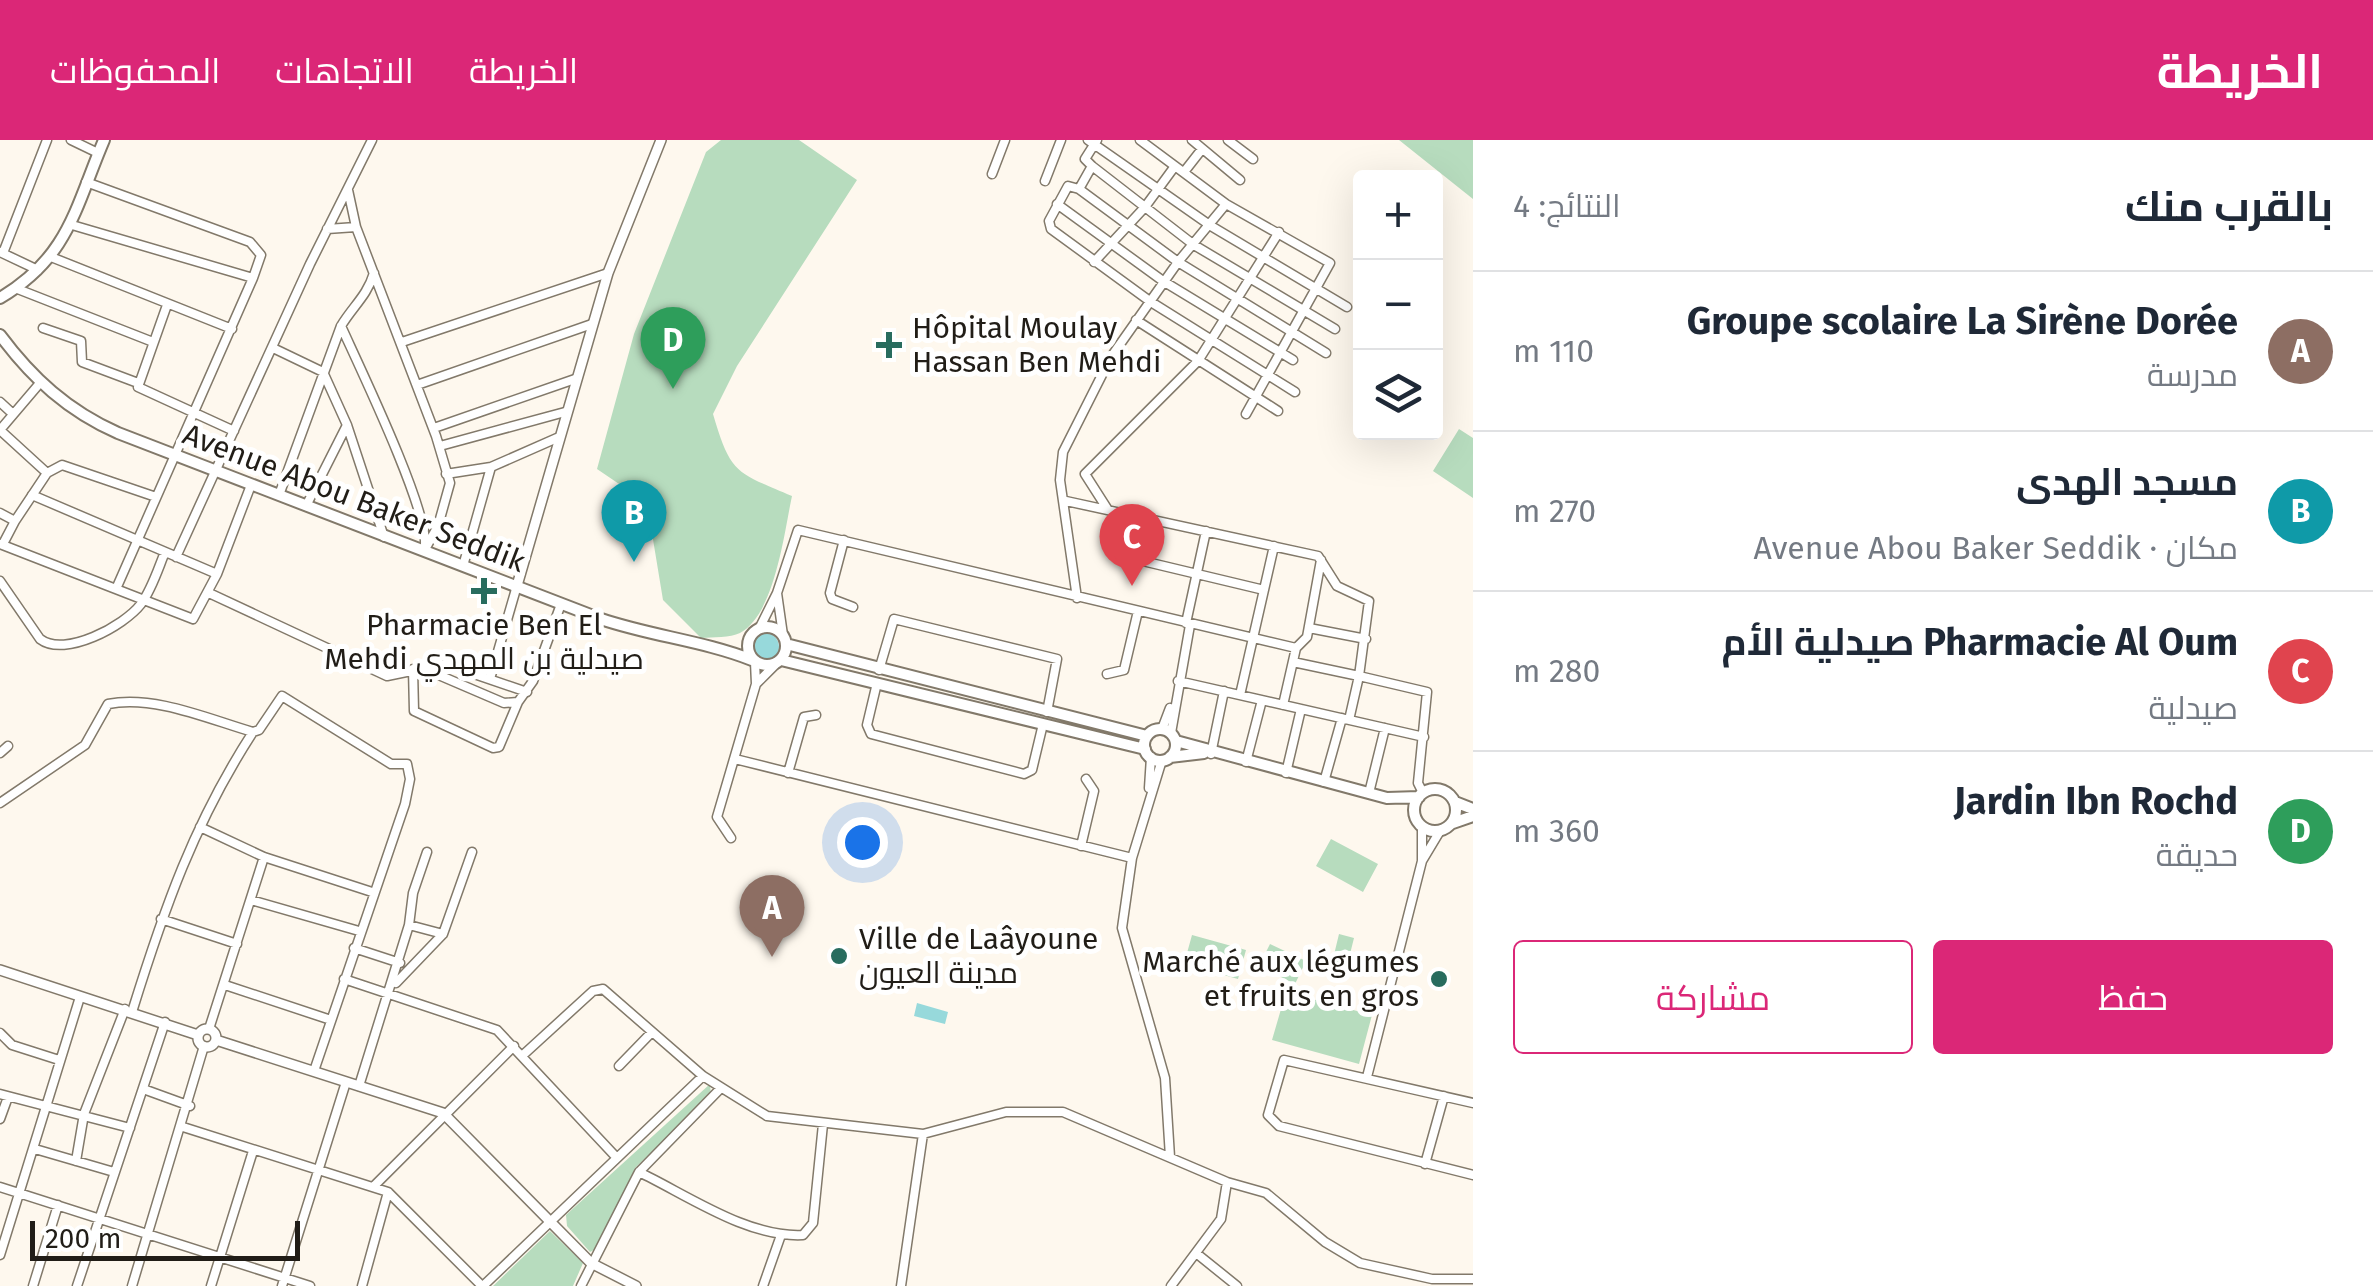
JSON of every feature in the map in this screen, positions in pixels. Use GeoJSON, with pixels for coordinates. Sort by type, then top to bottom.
{"type":"FeatureCollection","features":[{"type":"Feature","properties":{"kind":"main road"},"geometry":{"type":"LineString","coordinates":[[0,298],[51,257],[72,225],[104,140]]}},
{"type":"Feature","properties":{"kind":"main road","name":"Avenue Abou Baker Seddik"},"geometry":{"type":"LineString","coordinates":[[0,335],[40,382],[97,424],[424,548],[516,589],[654,637],[721,648],[754,661]]}},
{"type":"Feature","properties":{"kind":"main road"},"geometry":{"type":"LineString","coordinates":[[721,648],[756,631],[775,629],[784,640],[879,670],[1147,736],[1170,734],[1210,753],[1369,794],[1387,798],[1441,790],[1473,813]]}},
{"type":"Feature","properties":{"kind":"main road"},"geometry":{"type":"LineString","coordinates":[[756,631],[747,650],[754,661],[766,666],[779,662],[877,683],[1157,756],[1210,753]]}},
{"type":"Feature","properties":{"kind":"main road"},"geometry":{"type":"LineString","coordinates":[[779,662],[784,640]]}},
{"type":"Feature","properties":{"kind":"main road"},"geometry":{"type":"LineString","coordinates":[[1157,756],[1170,734]]}},
{"type":"Feature","properties":{"kind":"main road"},"geometry":{"type":"LineString","coordinates":[[1147,736],[1157,756]]}},
{"type":"Feature","properties":{"kind":"main road"},"geometry":{"type":"LineString","coordinates":[[1414,815],[1421,795]]}},
{"type":"Feature","properties":{"kind":"main road"},"geometry":{"type":"LineString","coordinates":[[1387,798],[1414,815],[1422,827],[1440,831],[1473,813]]}},
{"type":"Feature","properties":{"kind":"main road"},"geometry":{"type":"LineString","coordinates":[[1452,824],[1455,802]]}},
{"type":"Feature","properties":{"kind":"street"},"geometry":{"type":"LineString","coordinates":[[38,270],[1,253],[47,140]]}},
{"type":"Feature","properties":{"kind":"street"},"geometry":{"type":"LineString","coordinates":[[71,140],[98,153]]}},
{"type":"Feature","properties":{"kind":"street"},"geometry":{"type":"LineString","coordinates":[[176,556],[326,229],[372,140]]}},
{"type":"Feature","properties":{"kind":"street"},"geometry":{"type":"LineString","coordinates":[[490,679],[592,324],[661,140]]}},
{"type":"Feature","properties":{"kind":"street"},"geometry":{"type":"LineString","coordinates":[[992,174],[1004,140]]}},
{"type":"Feature","properties":{"kind":"street"},"geometry":{"type":"LineString","coordinates":[[1046,181],[1061,140]]}},
{"type":"Feature","properties":{"kind":"street"},"geometry":{"type":"LineString","coordinates":[[1140,140],[1226,204],[1330,264],[1246,414]]}},
{"type":"Feature","properties":{"kind":"street"},"geometry":{"type":"LineString","coordinates":[[1192,140],[1240,180]]}},
{"type":"Feature","properties":{"kind":"street"},"geometry":{"type":"LineString","coordinates":[[1228,140],[1253,159]]}},
{"type":"Feature","properties":{"kind":"street"},"geometry":{"type":"LineString","coordinates":[[1335,328],[1194,244],[1145,207],[1085,159],[1093,141],[1211,226],[1348,308]]}},
{"type":"Feature","properties":{"kind":"street"},"geometry":{"type":"LineString","coordinates":[[1184,172],[1202,148]]}},
{"type":"Feature","properties":{"kind":"street"},"geometry":{"type":"LineString","coordinates":[[1079,189],[1092,166]]}},
{"type":"Feature","properties":{"kind":"street"},"geometry":{"type":"LineString","coordinates":[[1094,262],[1145,207],[1175,166]]}},
{"type":"Feature","properties":{"kind":"street"},"geometry":{"type":"LineString","coordinates":[[86,182],[250,242],[261,256],[116,588]]}},
{"type":"Feature","properties":{"kind":"street"},"geometry":{"type":"LineString","coordinates":[[1295,392],[1150,302],[1049,226],[1068,186],[1079,189],[1178,262],[1326,353]]}},
{"type":"Feature","properties":{"kind":"street"},"geometry":{"type":"LineString","coordinates":[[348,188],[356,227],[434,428],[450,483],[438,526],[424,548]]}},
{"type":"Feature","properties":{"kind":"street"},"geometry":{"type":"LineString","coordinates":[[1057,204],[1163,281],[1293,360]]}},
{"type":"Feature","properties":{"kind":"street"},"geometry":{"type":"LineString","coordinates":[[1077,598],[1060,480],[1062,452],[1110,357],[1163,281],[1226,204]]}},
{"type":"Feature","properties":{"kind":"street"},"geometry":{"type":"LineString","coordinates":[[72,225],[253,278]]}},
{"type":"Feature","properties":{"kind":"street"},"geometry":{"type":"LineString","coordinates":[[326,229],[356,227]]}},
{"type":"Feature","properties":{"kind":"street"},"geometry":{"type":"LineString","coordinates":[[1108,510],[1085,474],[1198,361],[1280,232]]}},
{"type":"Feature","properties":{"kind":"street"},"geometry":{"type":"LineString","coordinates":[[51,257],[232,329]]}},
{"type":"Feature","properties":{"kind":"street"},"geometry":{"type":"LineString","coordinates":[[279,496],[322,372],[342,326],[350,312],[362,303],[374,274],[372,262]]}},
{"type":"Feature","properties":{"kind":"street"},"geometry":{"type":"LineString","coordinates":[[402,342],[608,274]]}},
{"type":"Feature","properties":{"kind":"street"},"geometry":{"type":"LineString","coordinates":[[15,288],[152,342]]}},
{"type":"Feature","properties":{"kind":"street"},"geometry":{"type":"LineString","coordinates":[[166,304],[138,383],[141,390],[234,430]]}},
{"type":"Feature","properties":{"kind":"street"},"geometry":{"type":"LineString","coordinates":[[94,320],[81,340],[82,362],[138,383]]}},
{"type":"Feature","properties":{"kind":"street"},"geometry":{"type":"LineString","coordinates":[[1136,320],[1278,411]]}},
{"type":"Feature","properties":{"kind":"street"},"geometry":{"type":"LineString","coordinates":[[417,386],[592,324]]}},
{"type":"Feature","properties":{"kind":"street"},"geometry":{"type":"LineString","coordinates":[[342,326],[412,493],[426,532],[424,548]]}},
{"type":"Feature","properties":{"kind":"street"},"geometry":{"type":"LineString","coordinates":[[43,328],[81,340]]}},
{"type":"Feature","properties":{"kind":"street"},"geometry":{"type":"LineString","coordinates":[[273,348],[322,372],[348,425],[384,536]]}},
{"type":"Feature","properties":{"kind":"street"},"geometry":{"type":"LineString","coordinates":[[434,428],[576,379]]}},
{"type":"Feature","properties":{"kind":"street"},"geometry":{"type":"LineString","coordinates":[[40,382],[0,430],[48,473]]}},
{"type":"Feature","properties":{"kind":"street"},"geometry":{"type":"LineString","coordinates":[[0,402],[13,414]]}},
{"type":"Feature","properties":{"kind":"street"},"geometry":{"type":"LineString","coordinates":[[440,446],[566,412]]}},
{"type":"Feature","properties":{"kind":"street"},"geometry":{"type":"LineString","coordinates":[[306,506],[348,425]]}},
{"type":"Feature","properties":{"kind":"street"},"geometry":{"type":"LineString","coordinates":[[446,474],[491,466],[557,438]]}},
{"type":"Feature","properties":{"kind":"street"},"geometry":{"type":"LineString","coordinates":[[156,497],[69,465],[48,473],[2,544],[193,618],[217,574],[251,485]]}},
{"type":"Feature","properties":{"kind":"street"},"geometry":{"type":"LineString","coordinates":[[463,566],[491,466]]}},
{"type":"Feature","properties":{"kind":"street"},"geometry":{"type":"LineString","coordinates":[[32,496],[217,574]]}},
{"type":"Feature","properties":{"kind":"street"},"geometry":{"type":"LineString","coordinates":[[1066,501],[1274,546],[1321,560],[1337,586],[1369,602],[1359,676],[1324,782]]}},
{"type":"Feature","properties":{"kind":"street"},"geometry":{"type":"LineString","coordinates":[[0,513],[16,521]]}},
{"type":"Feature","properties":{"kind":"street"},"geometry":{"type":"LineString","coordinates":[[756,631],[777,593],[798,530],[1296,648],[1305,644],[1321,560]]}},
{"type":"Feature","properties":{"kind":"street"},"geometry":{"type":"LineString","coordinates":[[1170,734],[1206,531]]}},
{"type":"Feature","properties":{"kind":"street"},"geometry":{"type":"LineString","coordinates":[[844,540],[830,593],[832,599],[852,606]]}},
{"type":"Feature","properties":{"kind":"street"},"geometry":{"type":"LineString","coordinates":[[1240,695],[1274,546]]}},
{"type":"Feature","properties":{"kind":"street"},"geometry":{"type":"LineString","coordinates":[[0,580],[48,645],[66,645],[96,634],[135,610],[165,552]]}},
{"type":"Feature","properties":{"kind":"street"},"geometry":{"type":"LineString","coordinates":[[1126,557],[1264,590]]}},
{"type":"Feature","properties":{"kind":"street"},"geometry":{"type":"LineString","coordinates":[[208,593],[366,668],[394,677],[417,668],[456,666],[527,692]]}},
{"type":"Feature","properties":{"kind":"street"},"geometry":{"type":"LineString","coordinates":[[777,593],[784,640]]}},
{"type":"Feature","properties":{"kind":"street"},"geometry":{"type":"LineString","coordinates":[[417,668],[414,712],[493,748],[499,747],[518,702],[527,692],[561,604]]}},
{"type":"Feature","properties":{"kind":"street"},"geometry":{"type":"LineString","coordinates":[[1107,674],[1124,670],[1138,611]]}},
{"type":"Feature","properties":{"kind":"street"},"geometry":{"type":"LineString","coordinates":[[879,670],[894,619],[977,636],[1056,659],[1047,712]]}},
{"type":"Feature","properties":{"kind":"street"},"geometry":{"type":"LineString","coordinates":[[1309,628],[1366,639]]}},
{"type":"Feature","properties":{"kind":"street"},"geometry":{"type":"LineString","coordinates":[[1283,705],[1296,648]]}},
{"type":"Feature","properties":{"kind":"street"},"geometry":{"type":"LineString","coordinates":[[731,838],[717,817],[756,684],[754,661]]}},
{"type":"Feature","properties":{"kind":"street"},"geometry":{"type":"LineString","coordinates":[[756,684],[779,662]]}},
{"type":"Feature","properties":{"kind":"street"},"geometry":{"type":"LineString","coordinates":[[1293,662],[1427,692],[1418,782],[1421,795]]}},
{"type":"Feature","properties":{"kind":"street"},"geometry":{"type":"LineString","coordinates":[[417,668],[504,703],[518,702]]}},
{"type":"Feature","properties":{"kind":"street"},"geometry":{"type":"LineString","coordinates":[[1178,681],[1424,737]]}},
{"type":"Feature","properties":{"kind":"street"},"geometry":{"type":"LineString","coordinates":[[877,683],[867,726],[871,734],[1024,774],[1032,770],[1043,724]]}},
{"type":"Feature","properties":{"kind":"street"},"geometry":{"type":"LineString","coordinates":[[1210,753],[1224,692]]}},
{"type":"Feature","properties":{"kind":"street"},"geometry":{"type":"LineString","coordinates":[[76,1161],[84,1114],[213,794],[282,696],[392,764],[407,764],[409,788],[314,1071]]}},
{"type":"Feature","properties":{"kind":"street"},"geometry":{"type":"LineString","coordinates":[[0,803],[85,745],[108,704],[127,700],[168,707],[254,732]]}},
{"type":"Feature","properties":{"kind":"street"},"geometry":{"type":"LineString","coordinates":[[1246,762],[1262,700]]}},
{"type":"Feature","properties":{"kind":"street"},"geometry":{"type":"LineString","coordinates":[[1286,773],[1301,709]]}},
{"type":"Feature","properties":{"kind":"street"},"geometry":{"type":"LineString","coordinates":[[788,773],[804,717],[816,715]]}},
{"type":"Feature","properties":{"kind":"street"},"geometry":{"type":"LineString","coordinates":[[1369,794],[1385,728]]}},
{"type":"Feature","properties":{"kind":"street"},"geometry":{"type":"LineString","coordinates":[[0,753],[8,746]]}},
{"type":"Feature","properties":{"kind":"street"},"geometry":{"type":"LineString","coordinates":[[1157,756],[1132,858],[1122,928],[1165,1078],[1170,1157]]}},
{"type":"Feature","properties":{"kind":"street"},"geometry":{"type":"LineString","coordinates":[[735,759],[1132,858]]}},
{"type":"Feature","properties":{"kind":"street"},"geometry":{"type":"LineString","coordinates":[[1081,846],[1094,791],[1086,779]]}},
{"type":"Feature","properties":{"kind":"street"},"geometry":{"type":"LineString","coordinates":[[200,827],[264,857],[372,892]]}},
{"type":"Feature","properties":{"kind":"street"},"geometry":{"type":"LineString","coordinates":[[1367,1077],[1422,861],[1422,827]]}},
{"type":"Feature","properties":{"kind":"street"},"geometry":{"type":"LineString","coordinates":[[1422,861],[1440,831]]}},
{"type":"Feature","properties":{"kind":"street"},"geometry":{"type":"LineString","coordinates":[[359,1086],[394,984],[413,893],[428,852]]}},
{"type":"Feature","properties":{"kind":"street"},"geometry":{"type":"LineString","coordinates":[[394,984],[443,934],[472,852]]}},
{"type":"Feature","properties":{"kind":"street"},"geometry":{"type":"LineString","coordinates":[[198,1035],[209,1029],[264,857]]}},
{"type":"Feature","properties":{"kind":"street"},"geometry":{"type":"LineString","coordinates":[[251,900],[359,931]]}},
{"type":"Feature","properties":{"kind":"street"},"geometry":{"type":"LineString","coordinates":[[161,919],[237,944]]}},
{"type":"Feature","properties":{"kind":"street"},"geometry":{"type":"LineString","coordinates":[[409,926],[443,934]]}},
{"type":"Feature","properties":{"kind":"street"},"geometry":{"type":"LineString","coordinates":[[354,948],[400,963]]}},
{"type":"Feature","properties":{"kind":"street"},"geometry":{"type":"LineString","coordinates":[[0,970],[164,1022],[198,1035],[204,1046],[190,1106],[132,1286]]}},
{"type":"Feature","properties":{"kind":"street"},"geometry":{"type":"LineString","coordinates":[[344,978],[488,1026],[523,1055],[618,1158]]}},
{"type":"Feature","properties":{"kind":"street"},"geometry":{"type":"LineString","coordinates":[[224,985],[331,1020]]}},
{"type":"Feature","properties":{"kind":"street"},"geometry":{"type":"LineString","coordinates":[[523,1055],[594,990],[606,991],[702,1076],[766,1116],[923,1134],[1006,1112],[1064,1112],[1228,1182],[1266,1193],[1339,1251],[1384,1272],[1432,1279],[1473,1279]]}},
{"type":"Feature","properties":{"kind":"street"},"geometry":{"type":"LineString","coordinates":[[0,1255],[80,997]]}},
{"type":"Feature","properties":{"kind":"street"},"geometry":{"type":"LineString","coordinates":[[77,1286],[146,1090],[164,1022]]}},
{"type":"Feature","properties":{"kind":"street"},"geometry":{"type":"LineString","coordinates":[[209,1029],[216,1040],[443,1114],[591,1263],[636,1286]]}},
{"type":"Feature","properties":{"kind":"street"},"geometry":{"type":"LineString","coordinates":[[620,1066],[650,1032]]}},
{"type":"Feature","properties":{"kind":"street"},"geometry":{"type":"LineString","coordinates":[[0,1034],[12,1044],[58,1060]]}},
{"type":"Feature","properties":{"kind":"street"},"geometry":{"type":"LineString","coordinates":[[204,1046],[216,1040]]}},
{"type":"Feature","properties":{"kind":"street"},"geometry":{"type":"LineString","coordinates":[[374,1186],[514,1046]]}},
{"type":"Feature","properties":{"kind":"street"},"geometry":{"type":"LineString","coordinates":[[1473,1103],[1284,1060],[1269,1120],[1473,1175]]}},
{"type":"Feature","properties":{"kind":"street"},"geometry":{"type":"LineString","coordinates":[[183,1127],[388,1192],[482,1286],[702,1076]]}},
{"type":"Feature","properties":{"kind":"street"},"geometry":{"type":"LineString","coordinates":[[284,1282],[346,1082]]}},
{"type":"Feature","properties":{"kind":"street"},"geometry":{"type":"LineString","coordinates":[[581,1286],[639,1172],[720,1089]]}},
{"type":"Feature","properties":{"kind":"street"},"geometry":{"type":"LineString","coordinates":[[146,1090],[190,1106]]}},
{"type":"Feature","properties":{"kind":"street"},"geometry":{"type":"LineString","coordinates":[[0,1119],[4,1095],[130,1128]]}},
{"type":"Feature","properties":{"kind":"street"},"geometry":{"type":"LineString","coordinates":[[1425,1164],[1444,1096]]}},
{"type":"Feature","properties":{"kind":"street"},"geometry":{"type":"LineString","coordinates":[[639,1172],[781,1235],[803,1234],[811,1229],[823,1124]]}},
{"type":"Feature","properties":{"kind":"street"},"geometry":{"type":"LineString","coordinates":[[901,1286],[923,1134]]}},
{"type":"Feature","properties":{"kind":"street"},"geometry":{"type":"LineString","coordinates":[[35,1149],[114,1172]]}},
{"type":"Feature","properties":{"kind":"street"},"geometry":{"type":"LineString","coordinates":[[211,1286],[253,1151]]}},
{"type":"Feature","properties":{"kind":"street"},"geometry":{"type":"LineString","coordinates":[[1171,1286],[1221,1219],[1228,1182]]}},
{"type":"Feature","properties":{"kind":"street"},"geometry":{"type":"LineString","coordinates":[[0,1187],[284,1282],[310,1286]]}},
{"type":"Feature","properties":{"kind":"street"},"geometry":{"type":"LineString","coordinates":[[362,1286],[388,1192]]}},
{"type":"Feature","properties":{"kind":"street"},"geometry":{"type":"LineString","coordinates":[[33,1286],[58,1205]]}},
{"type":"Feature","properties":{"kind":"street"},"geometry":{"type":"LineString","coordinates":[[763,1286],[781,1235]]}},
{"type":"Feature","properties":{"kind":"street"},"geometry":{"type":"LineString","coordinates":[[1196,1253],[1238,1286]]}},
{"type":"Feature","properties":{"kind":"street"},"geometry":{"type":"LineString","coordinates":[[1384,1272],[1386,1286]]}},
{"type":"Feature","properties":{"kind":"green space"},"geometry":{"type":"Polygon","coordinates":[[[721,140],[799,140],[857,180],[737,366],[713,414],[725,449],[738,469],[792,496],[776,571],[762,609],[740,633],[701,638],[663,600],[647,503],[597,469],[634,334],[706,152],[721,140]]]}},
{"type":"Feature","properties":{"kind":"green space"},"geometry":{"type":"Polygon","coordinates":[[[1399,140],[1473,140],[1473,199],[1443,175],[1443,170],[1437,170],[1399,140]]]}},
{"type":"Feature","properties":{"kind":"green space"},"geometry":{"type":"Polygon","coordinates":[[[1459,429],[1473,438],[1473,498],[1433,471],[1459,429]]]}},
{"type":"Feature","properties":{"kind":"green space"},"geometry":{"type":"Polygon","coordinates":[[[1331,839],[1378,864],[1363,892],[1316,866],[1331,839]]]}},
{"type":"Feature","properties":{"kind":"green space"},"geometry":{"type":"Polygon","coordinates":[[[1339,934],[1354,938],[1347,966],[1332,963],[1339,934]]]}},
{"type":"Feature","properties":{"kind":"green space"},"geometry":{"type":"Polygon","coordinates":[[[1192,935],[1246,950],[1238,979],[1184,964],[1192,935]]]}},
{"type":"Feature","properties":{"kind":"green space"},"geometry":{"type":"Polygon","coordinates":[[[1270,944],[1306,961],[1295,984],[1259,966],[1270,944]]]}},
{"type":"Feature","properties":{"kind":"green space"},"geometry":{"type":"Polygon","coordinates":[[[1286,992],[1372,1015],[1359,1064],[1272,1040],[1286,992]]]}},
{"type":"Feature","properties":{"kind":"green space"},"geometry":{"type":"Polygon","coordinates":[[[710,1084],[711,1095],[635,1168],[600,1247],[590,1252],[567,1226],[566,1215],[710,1084]]]}},
{"type":"Feature","properties":{"kind":"green space"},"geometry":{"type":"Polygon","coordinates":[[[550,1231],[583,1263],[573,1286],[493,1286],[550,1231]]]}},
{"type":"Feature","properties":{"kind":"water"},"geometry":{"type":"Polygon","coordinates":[[[765,633],[775,637],[779,647],[775,657],[765,661],[755,657],[751,647],[755,637],[765,633]]]}},
{"type":"Feature","properties":{"kind":"water"},"geometry":{"type":"Polygon","coordinates":[[[917,1003],[948,1012],[945,1024],[914,1016],[917,1003]]]}},
{"type":"Feature","properties":{"kind":"place","name":"Hôpital Moulay Hassan Ben Mehdi"},"geometry":{"type":"Point","coordinates":[889,345]}},
{"type":"Feature","properties":{"kind":"place","name":"Jardin Ibn Rochd"},"geometry":{"type":"Point","coordinates":[673,389]}},
{"type":"Feature","properties":{"kind":"place","name":"مسجد الهدى"},"geometry":{"type":"Point","coordinates":[634,562]}},
{"type":"Feature","properties":{"kind":"place","name":"Pharmacie Al Oum صيدلية الأم"},"geometry":{"type":"Point","coordinates":[1132,586]}},
{"type":"Feature","properties":{"kind":"place","name":"Pharmacie Ben El Mehdi صيدلية بن المهدي"},"geometry":{"type":"Point","coordinates":[484,591]}},
{"type":"Feature","properties":{"kind":"place","name":"Ville de Laâyoune مدينة العيون"},"geometry":{"type":"Point","coordinates":[839,956]}},
{"type":"Feature","properties":{"kind":"place","name":"Groupe scolaire La Sirène Dorée"},"geometry":{"type":"Point","coordinates":[772,957]}},
{"type":"Feature","properties":{"kind":"place","name":"Marché aux légumes et fruits en gros"},"geometry":{"type":"Point","coordinates":[1439,979]}}]}
